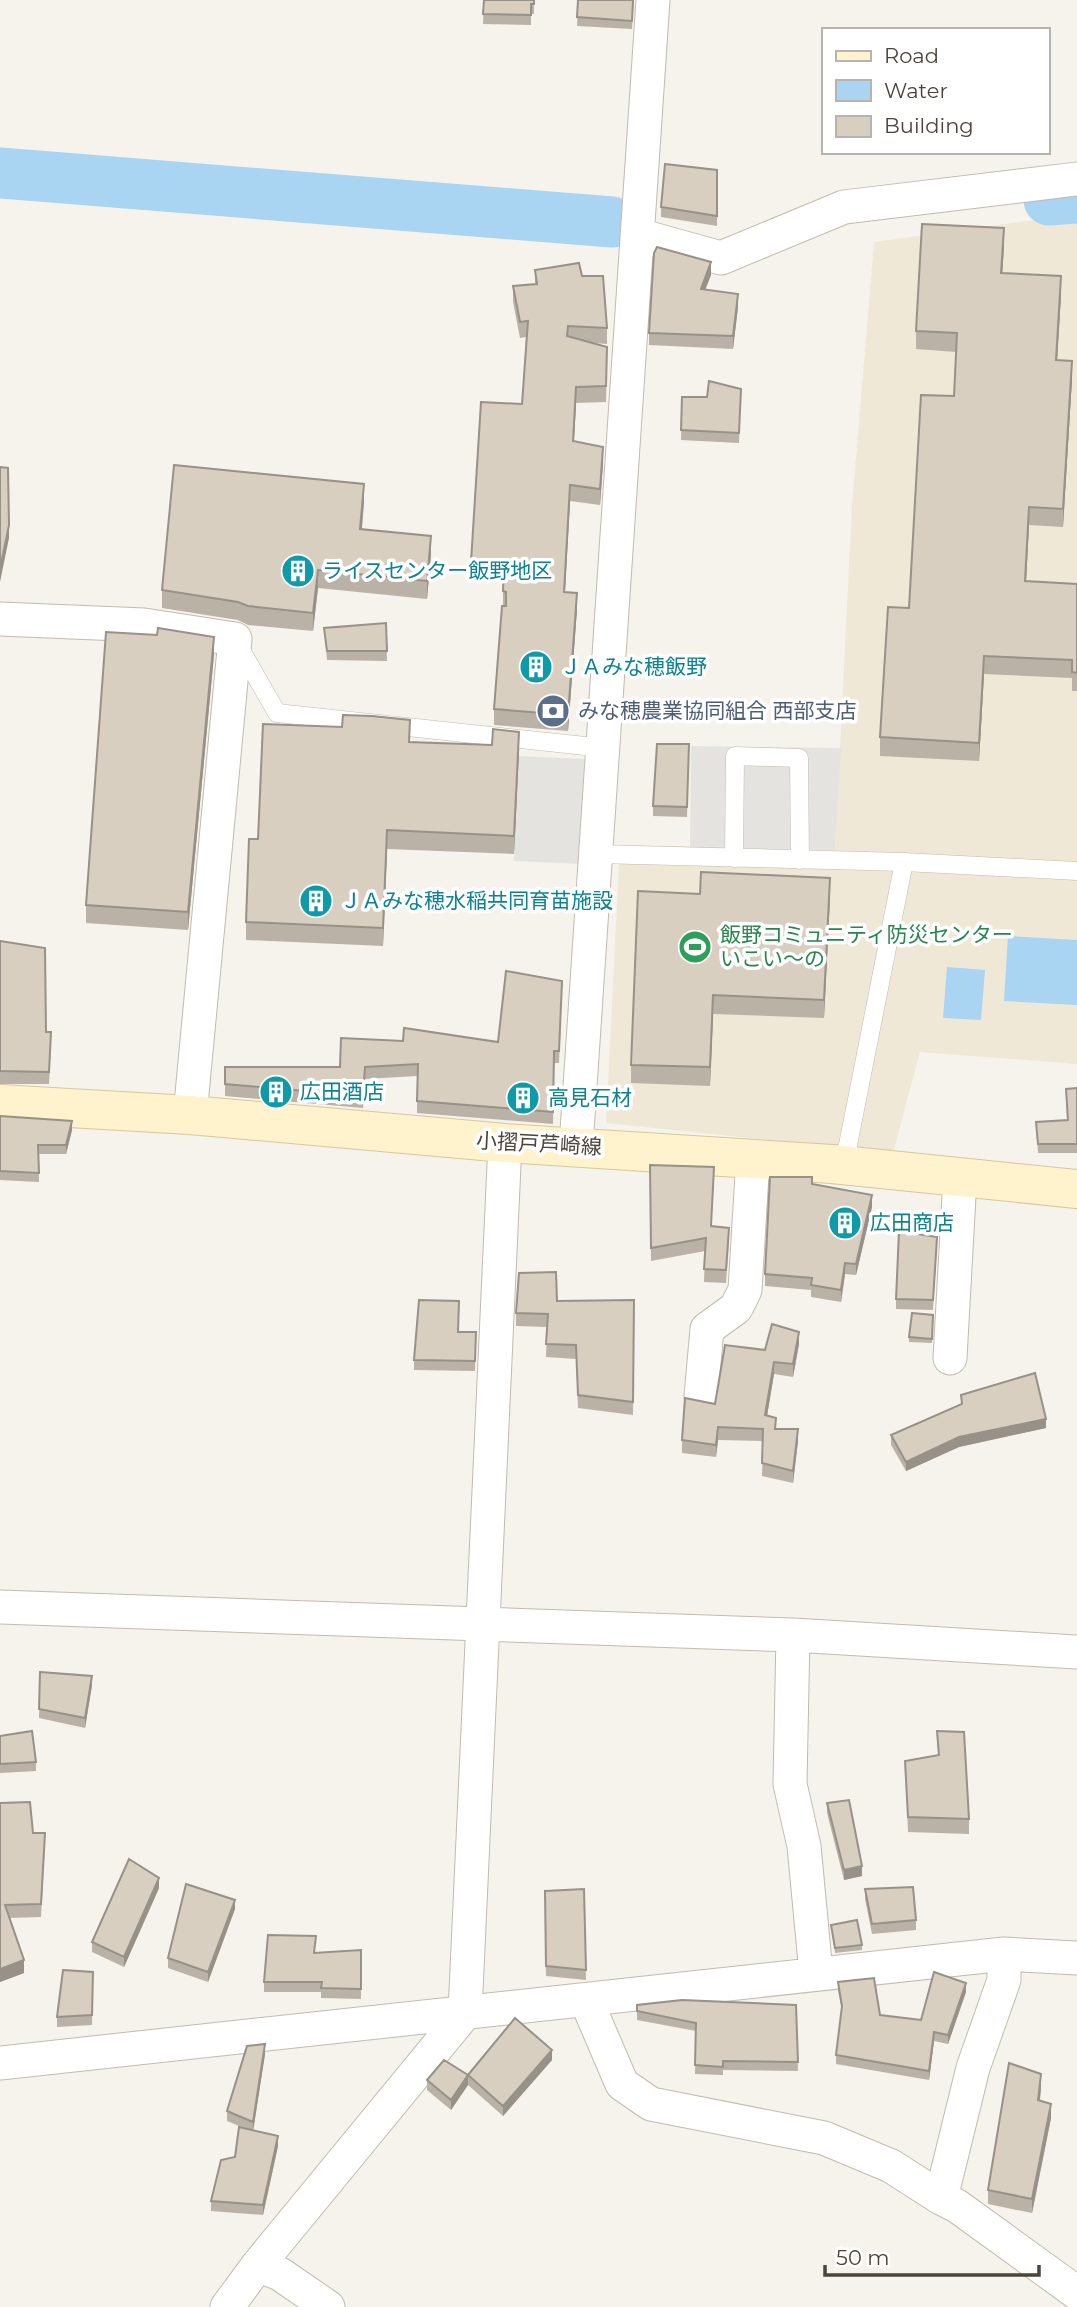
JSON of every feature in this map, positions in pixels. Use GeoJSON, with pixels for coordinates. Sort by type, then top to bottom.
{"type":"FeatureCollection","features":[{"type":"Feature","properties":{"kind":"main road","name":"小摺戸芦崎線"},"geometry":{"type":"LineString","coordinates":[[0,1104],[190,1115],[505,1143],[844,1165],[1077,1189]]}},
{"type":"Feature","properties":{"kind":"street"},"geometry":{"type":"LineString","coordinates":[[576,1146],[653,0]]}},
{"type":"Feature","properties":{"kind":"street"},"geometry":{"type":"LineString","coordinates":[[638,235],[721,258],[844,207],[1077,179]]}},
{"type":"Feature","properties":{"kind":"street"},"geometry":{"type":"LineString","coordinates":[[0,619],[144,625],[235,639],[190,1115]]}},
{"type":"Feature","properties":{"kind":"street"},"geometry":{"type":"LineString","coordinates":[[227,2307],[258,2265],[465,2012],[505,1143]]}},
{"type":"Feature","properties":{"kind":"street"},"geometry":{"type":"LineString","coordinates":[[701,1396],[708,1329],[736,1308],[745,1290],[753,1158]]}},
{"type":"Feature","properties":{"kind":"street"},"geometry":{"type":"LineString","coordinates":[[950,1358],[960,1178]]}},
{"type":"Feature","properties":{"kind":"street"},"geometry":{"type":"LineString","coordinates":[[0,1607],[793,1635],[1077,1652]]}},
{"type":"Feature","properties":{"kind":"street"},"geometry":{"type":"LineString","coordinates":[[793,1635],[790,1784],[804,1846],[816,1973]]}},
{"type":"Feature","properties":{"kind":"street"},"geometry":{"type":"LineString","coordinates":[[0,2063],[1004,1954],[1077,1958]]}},
{"type":"Feature","properties":{"kind":"street"},"geometry":{"type":"LineString","coordinates":[[941,2198],[973,2068],[1004,1980],[1004,1954]]}},
{"type":"Feature","properties":{"kind":"street"},"geometry":{"type":"LineString","coordinates":[[586,2000],[622,2084],[652,2104],[824,2138],[891,2166],[957,2206],[1077,2293]]}},
{"type":"Feature","properties":{"kind":"street"},"geometry":{"type":"LineString","coordinates":[[258,2265],[280,2274],[328,2307]]}},
{"type":"Feature","properties":{"kind":"lane"},"geometry":{"type":"LineString","coordinates":[[235,639],[277,713],[604,748]]}},
{"type":"Feature","properties":{"kind":"lane"},"geometry":{"type":"LineString","coordinates":[[734,858],[735,756],[774,757],[799,758],[800,860]]}},
{"type":"Feature","properties":{"kind":"lane"},"geometry":{"type":"LineString","coordinates":[[596,854],[1077,871]]}},
{"type":"Feature","properties":{"kind":"lane"},"geometry":{"type":"LineString","coordinates":[[844,1165],[904,863]]}},
{"type":"Feature","properties":{"kind":"shaded area"},"geometry":{"type":"Polygon","coordinates":[[[1077,214],[1077,1064],[920,1052],[893,1153],[606,1123],[620,845],[835,850],[852,505],[874,242],[1077,214]]]}},
{"type":"Feature","properties":{"kind":"shaded area"},"geometry":{"type":"Polygon","coordinates":[[[691,746],[841,748],[835,850],[690,848],[691,746]]]}},
{"type":"Feature","properties":{"kind":"shaded area"},"geometry":{"type":"Polygon","coordinates":[[[518,756],[585,759],[581,864],[514,861],[518,756]]]}},
{"type":"Feature","properties":{"kind":"water"},"geometry":{"type":"Polygon","coordinates":[[[1008,936],[1077,940],[1077,1005],[1004,1001],[1008,936]]]}},
{"type":"Feature","properties":{"kind":"water"},"geometry":{"type":"Polygon","coordinates":[[[947,967],[985,970],[981,1020],[943,1018],[947,967]]]}},
{"type":"Feature","properties":{"kind":"building"},"geometry":{"type":"Polygon","coordinates":[[[484,0],[534,0],[534,4],[531,4],[531,15],[483,14],[484,0]]]}},
{"type":"Feature","properties":{"kind":"building"},"geometry":{"type":"Polygon","coordinates":[[[578,0],[633,0],[632,21],[577,17],[578,0]]]}},
{"type":"Feature","properties":{"kind":"building"},"geometry":{"type":"Polygon","coordinates":[[[665,164],[717,170],[717,216],[661,207],[665,164]]]}},
{"type":"Feature","properties":{"kind":"building"},"geometry":{"type":"Polygon","coordinates":[[[922,224],[1004,228],[1001,273],[1061,276],[1056,360],[1072,361],[1063,509],[1029,507],[1025,581],[1077,584],[1077,673],[1072,672],[1072,660],[984,656],[979,743],[880,737],[888,607],[909,608],[921,395],[954,396],[957,333],[916,331],[922,224]]]}},
{"type":"Feature","properties":{"kind":"building"},"geometry":{"type":"Polygon","coordinates":[[[657,247],[711,262],[701,289],[738,294],[733,336],[649,333],[654,253],[657,247]]]}},
{"type":"Feature","properties":{"kind":"building"},"geometry":{"type":"Polygon","coordinates":[[[579,263],[582,276],[603,276],[607,328],[568,326],[567,336],[607,347],[606,386],[576,387],[573,441],[603,447],[600,489],[570,485],[564,592],[577,593],[568,715],[494,709],[502,606],[506,606],[506,592],[503,591],[504,564],[471,562],[481,402],[522,404],[528,321],[520,322],[513,286],[537,284],[535,270],[579,263]]]}},
{"type":"Feature","properties":{"kind":"building"},"geometry":{"type":"Polygon","coordinates":[[[709,381],[741,389],[739,433],[681,430],[682,397],[707,397],[709,381]]]}},
{"type":"Feature","properties":{"kind":"building","name":"ライスセンター飯野地区"},"geometry":{"type":"Polygon","coordinates":[[[174,465],[364,484],[360,529],[431,536],[427,581],[318,570],[313,613],[248,606],[238,602],[162,590],[174,465]]]}},
{"type":"Feature","properties":{"kind":"building"},"geometry":{"type":"Polygon","coordinates":[[[0,467],[8,468],[9,525],[0,569],[0,467]]]}},
{"type":"Feature","properties":{"kind":"building"},"geometry":{"type":"Polygon","coordinates":[[[386,623],[387,651],[327,651],[324,628],[386,623]]]}},
{"type":"Feature","properties":{"kind":"building"},"geometry":{"type":"Polygon","coordinates":[[[158,628],[214,637],[188,912],[86,905],[106,632],[157,635],[158,628]]]}},
{"type":"Feature","properties":{"kind":"building"},"geometry":{"type":"Polygon","coordinates":[[[343,715],[410,720],[409,742],[492,745],[493,729],[519,732],[514,836],[387,830],[383,928],[246,922],[249,839],[258,839],[263,724],[342,727],[343,715]]]}},
{"type":"Feature","properties":{"kind":"building"},"geometry":{"type":"Polygon","coordinates":[[[657,744],[689,744],[687,807],[653,806],[657,744]]]}},
{"type":"Feature","properties":{"kind":"building"},"geometry":{"type":"Polygon","coordinates":[[[701,872],[830,878],[824,1000],[713,995],[710,1067],[631,1065],[638,891],[700,894],[701,872]]]}},
{"type":"Feature","properties":{"kind":"building"},"geometry":{"type":"Polygon","coordinates":[[[0,941],[45,948],[46,1032],[51,1032],[49,1072],[0,1071],[0,941]]]}},
{"type":"Feature","properties":{"kind":"building"},"geometry":{"type":"Polygon","coordinates":[[[506,971],[562,981],[559,1051],[554,1051],[553,1112],[417,1101],[418,1064],[365,1067],[363,1096],[225,1084],[225,1067],[340,1067],[341,1038],[403,1041],[404,1028],[498,1042],[506,971]]]}},
{"type":"Feature","properties":{"kind":"building"},"geometry":{"type":"Polygon","coordinates":[[[1077,1088],[1077,1144],[1038,1144],[1036,1122],[1068,1120],[1066,1089],[1077,1088]]]}},
{"type":"Feature","properties":{"kind":"building"},"geometry":{"type":"Polygon","coordinates":[[[0,1116],[72,1121],[66,1145],[38,1145],[39,1173],[0,1171],[0,1116]]]}},
{"type":"Feature","properties":{"kind":"building"},"geometry":{"type":"Polygon","coordinates":[[[650,1165],[714,1167],[711,1226],[729,1228],[726,1270],[704,1269],[706,1238],[651,1248],[650,1165]]]}},
{"type":"Feature","properties":{"kind":"building"},"geometry":{"type":"Polygon","coordinates":[[[770,1177],[812,1177],[812,1184],[872,1195],[856,1264],[845,1263],[841,1290],[811,1285],[812,1278],[765,1274],[770,1177]]]}},
{"type":"Feature","properties":{"kind":"building"},"geometry":{"type":"Polygon","coordinates":[[[899,1231],[937,1237],[933,1300],[896,1299],[899,1231]]]}},
{"type":"Feature","properties":{"kind":"building"},"geometry":{"type":"Polygon","coordinates":[[[556,1272],[557,1301],[634,1300],[633,1402],[578,1395],[576,1345],[546,1344],[548,1314],[516,1313],[519,1273],[556,1272]]]}},
{"type":"Feature","properties":{"kind":"building"},"geometry":{"type":"Polygon","coordinates":[[[419,1300],[459,1301],[458,1332],[476,1332],[475,1361],[414,1360],[419,1300]]]}},
{"type":"Feature","properties":{"kind":"building"},"geometry":{"type":"Polygon","coordinates":[[[912,1313],[933,1315],[932,1339],[909,1337],[912,1313]]]}},
{"type":"Feature","properties":{"kind":"building"},"geometry":{"type":"Polygon","coordinates":[[[772,1324],[799,1332],[793,1364],[774,1362],[765,1415],[776,1418],[775,1429],[798,1429],[793,1471],[762,1463],[763,1429],[718,1427],[716,1445],[682,1440],[685,1398],[715,1404],[725,1345],[765,1350],[772,1324]]]}},
{"type":"Feature","properties":{"kind":"building"},"geometry":{"type":"Polygon","coordinates":[[[1035,1373],[1046,1419],[959,1437],[906,1462],[891,1435],[962,1404],[961,1395],[1035,1373]]]}},
{"type":"Feature","properties":{"kind":"building"},"geometry":{"type":"Polygon","coordinates":[[[40,1672],[92,1676],[85,1718],[39,1709],[40,1672]]]}},
{"type":"Feature","properties":{"kind":"building"},"geometry":{"type":"Polygon","coordinates":[[[32,1731],[36,1762],[0,1764],[0,1736],[32,1731]]]}},
{"type":"Feature","properties":{"kind":"building"},"geometry":{"type":"Polygon","coordinates":[[[937,1731],[964,1732],[969,1819],[908,1817],[905,1761],[939,1755],[937,1731]]]}},
{"type":"Feature","properties":{"kind":"building"},"geometry":{"type":"Polygon","coordinates":[[[849,1800],[862,1866],[844,1870],[827,1803],[849,1800]]]}},
{"type":"Feature","properties":{"kind":"building"},"geometry":{"type":"Polygon","coordinates":[[[30,1802],[33,1833],[45,1833],[41,1904],[5,1905],[24,1960],[0,1969],[0,1803],[30,1802]]]}},
{"type":"Feature","properties":{"kind":"building"},"geometry":{"type":"Polygon","coordinates":[[[129,1859],[159,1878],[124,1957],[92,1942],[129,1859]]]}},
{"type":"Feature","properties":{"kind":"building"},"geometry":{"type":"Polygon","coordinates":[[[186,1884],[235,1900],[208,1972],[168,1958],[186,1884]]]}},
{"type":"Feature","properties":{"kind":"building"},"geometry":{"type":"Polygon","coordinates":[[[913,1887],[916,1920],[872,1924],[865,1889],[913,1887]]]}},
{"type":"Feature","properties":{"kind":"building"},"geometry":{"type":"Polygon","coordinates":[[[584,1889],[586,1970],[546,1966],[545,1891],[584,1889]]]}},
{"type":"Feature","properties":{"kind":"building"},"geometry":{"type":"Polygon","coordinates":[[[857,1920],[862,1945],[835,1948],[831,1925],[857,1920]]]}},
{"type":"Feature","properties":{"kind":"building"},"geometry":{"type":"Polygon","coordinates":[[[268,1935],[316,1936],[314,1953],[361,1950],[361,1989],[321,1988],[322,1982],[264,1982],[268,1935]]]}},
{"type":"Feature","properties":{"kind":"building"},"geometry":{"type":"Polygon","coordinates":[[[63,1970],[93,1972],[92,2015],[57,2017],[63,1970]]]}},
{"type":"Feature","properties":{"kind":"building"},"geometry":{"type":"Polygon","coordinates":[[[934,1972],[966,1983],[948,2035],[934,2032],[929,2071],[836,2055],[842,2006],[838,1982],[874,1978],[880,2015],[921,2020],[934,1972]]]}},
{"type":"Feature","properties":{"kind":"building"},"geometry":{"type":"Polygon","coordinates":[[[682,2000],[796,2005],[798,2062],[723,2061],[723,2067],[695,2065],[696,2023],[637,2011],[637,2005],[682,2000]]]}},
{"type":"Feature","properties":{"kind":"building"},"geometry":{"type":"Polygon","coordinates":[[[515,2018],[552,2050],[503,2106],[468,2075],[515,2018]]]}},
{"type":"Feature","properties":{"kind":"building"},"geometry":{"type":"Polygon","coordinates":[[[265,2044],[253,2122],[227,2111],[247,2046],[265,2044]]]}},
{"type":"Feature","properties":{"kind":"building"},"geometry":{"type":"Polygon","coordinates":[[[444,2060],[468,2075],[451,2100],[427,2080],[444,2060]]]}},
{"type":"Feature","properties":{"kind":"building"},"geometry":{"type":"Polygon","coordinates":[[[1009,2063],[1041,2074],[1038,2100],[1051,2104],[1032,2199],[988,2190],[1009,2063]]]}},
{"type":"Feature","properties":{"kind":"building"},"geometry":{"type":"Polygon","coordinates":[[[239,2127],[278,2136],[263,2205],[211,2201],[221,2160],[235,2157],[239,2127]]]}},
{"type":"Feature","properties":{"kind":"waterway"},"geometry":{"type":"LineString","coordinates":[[0,173],[612,222]]}},
{"type":"Feature","properties":{"kind":"waterway"},"geometry":{"type":"LineString","coordinates":[[1049,200],[1077,198]]}},
{"type":"Feature","properties":{"kind":"place","name":"ライスセンター飯野地区"},"geometry":{"type":"Point","coordinates":[298,571]}},
{"type":"Feature","properties":{"kind":"place","name":"ＪＡみな穂飯野"},"geometry":{"type":"Point","coordinates":[536,667]}},
{"type":"Feature","properties":{"kind":"place","name":"みな穂農業協同組合 西部支店"},"geometry":{"type":"Point","coordinates":[553,711]}},
{"type":"Feature","properties":{"kind":"place","name":"ＪＡみな穂水稲共同育苗施設"},"geometry":{"type":"Point","coordinates":[316,901]}},
{"type":"Feature","properties":{"kind":"place","name":"飯野コミュニティ防災センター いこい～の"},"geometry":{"type":"Point","coordinates":[695,947]}},
{"type":"Feature","properties":{"kind":"place","name":"広田酒店"},"geometry":{"type":"Point","coordinates":[276,1092]}},
{"type":"Feature","properties":{"kind":"place","name":"高見石材"},"geometry":{"type":"Point","coordinates":[523,1098]}},
{"type":"Feature","properties":{"kind":"place","name":"広田商店"},"geometry":{"type":"Point","coordinates":[845,1223]}}]}
